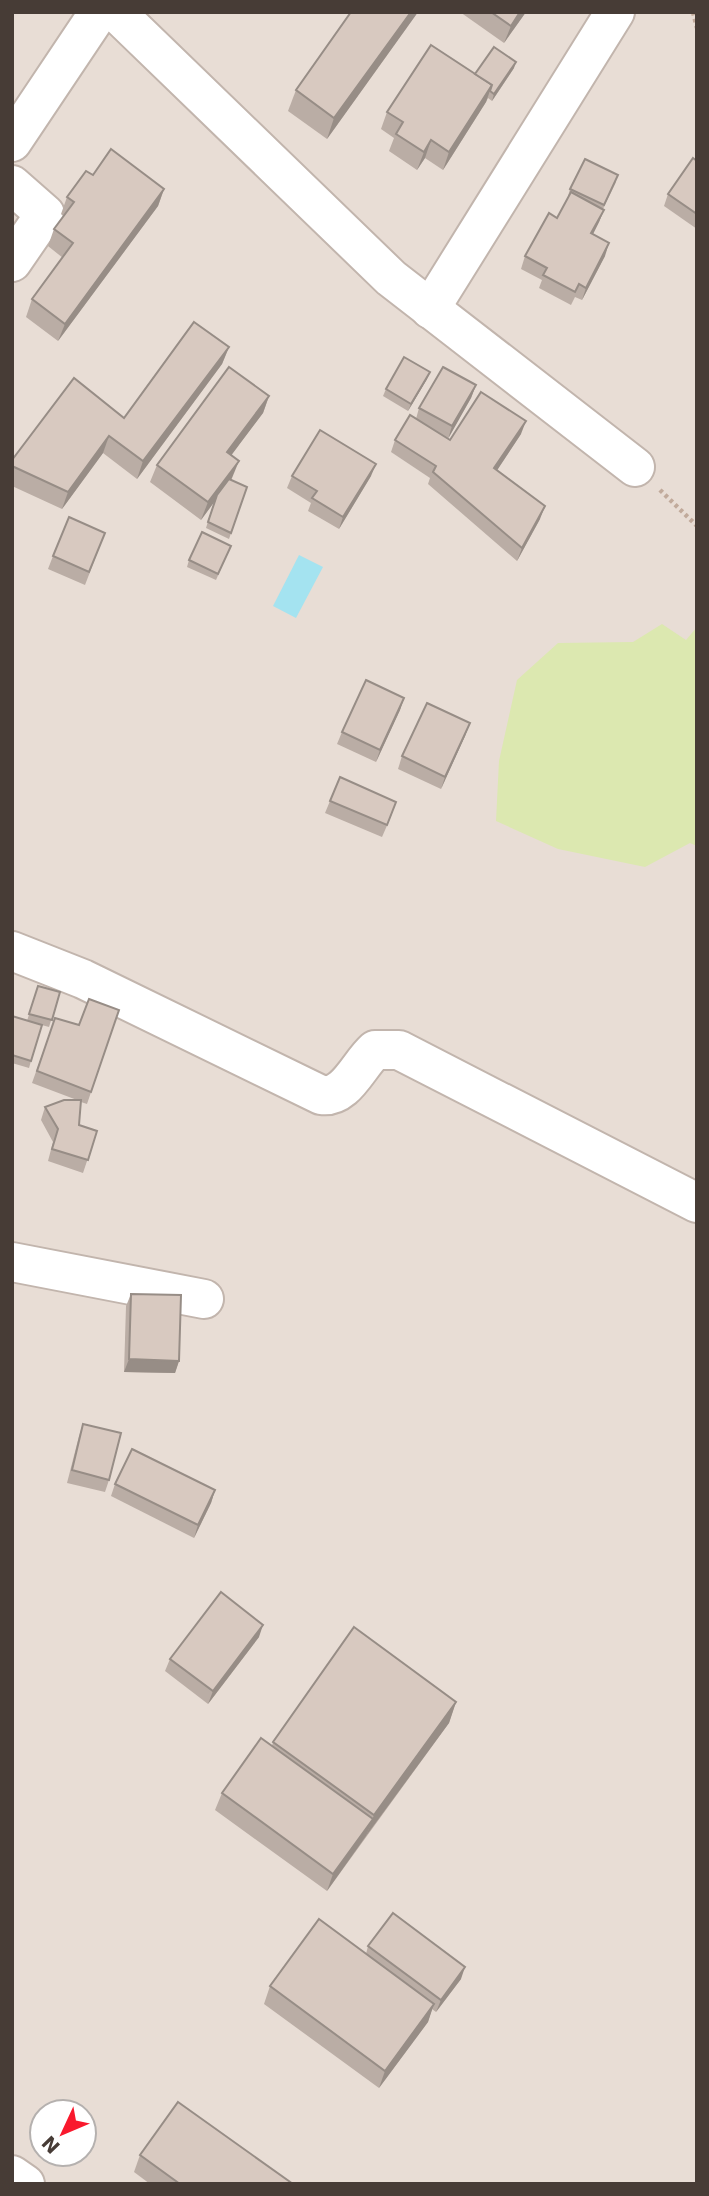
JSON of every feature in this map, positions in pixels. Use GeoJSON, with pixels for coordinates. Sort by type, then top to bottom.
{"type":"FeatureCollection","features":[{"type":"Feature","properties":{"kind":"street"},"geometry":{"type":"LineString","coordinates":[[12,142],[99,12]]}},
{"type":"Feature","properties":{"kind":"street"},"geometry":{"type":"LineString","coordinates":[[116,12],[391,278],[635,467]]}},
{"type":"Feature","properties":{"kind":"street"},"geometry":{"type":"LineString","coordinates":[[430,309],[615,12]]}},
{"type":"Feature","properties":{"kind":"street"},"geometry":{"type":"LineString","coordinates":[[12,185],[45,214],[12,262]]}},
{"type":"Feature","properties":{"kind":"street"},"geometry":{"type":"LineString","coordinates":[[12,951],[83,979],[321,1096],[331,1097],[340,1093],[374,1050],[399,1050],[697,1203]]}},
{"type":"Feature","properties":{"kind":"street"},"geometry":{"type":"LineString","coordinates":[[12,1262],[204,1299]]}},
{"type":"Feature","properties":{"kind":"street"},"geometry":{"type":"LineString","coordinates":[[12,2175],[25,2184]]}},
{"type":"Feature","properties":{"kind":"path"},"geometry":{"type":"LineString","coordinates":[[693,12],[697,28]]}},
{"type":"Feature","properties":{"kind":"path"},"geometry":{"type":"LineString","coordinates":[[635,467],[697,526]]}},
{"type":"Feature","properties":{"kind":"shaded area"},"geometry":{"type":"Polygon","coordinates":[[[12,12],[697,12],[697,2184],[12,2184],[12,12]]]}},
{"type":"Feature","properties":{"kind":"green space"},"geometry":{"type":"Polygon","coordinates":[[[662,624],[686,640],[697,627],[697,846],[690,843],[645,867],[558,849],[496,821],[499,761],[517,680],[558,643],[633,642],[662,624]]]}},
{"type":"Feature","properties":{"kind":"water"},"geometry":{"type":"Polygon","coordinates":[[[299,555],[323,567],[296,618],[273,606],[299,555]]]}},
{"type":"Feature","properties":{"kind":"building"},"geometry":{"type":"Polygon","coordinates":[[[351,12],[411,12],[334,118],[296,90],[351,12]]]}},
{"type":"Feature","properties":{"kind":"building"},"geometry":{"type":"Polygon","coordinates":[[[491,12],[520,12],[511,26],[491,12]]]}},
{"type":"Feature","properties":{"kind":"building"},"geometry":{"type":"Polygon","coordinates":[[[431,45],[492,85],[449,152],[431,140],[424,152],[396,134],[403,122],[387,112],[431,45]]]}},
{"type":"Feature","properties":{"kind":"building"},"geometry":{"type":"Polygon","coordinates":[[[494,47],[516,62],[494,94],[490,91],[492,85],[475,74],[494,47]]]}},
{"type":"Feature","properties":{"kind":"building"},"geometry":{"type":"Polygon","coordinates":[[[111,149],[164,189],[65,324],[32,299],[73,243],[54,229],[74,202],[67,197],[86,171],[93,175],[111,149]]]}},
{"type":"Feature","properties":{"kind":"building"},"geometry":{"type":"Polygon","coordinates":[[[693,158],[697,161],[697,214],[668,194],[693,158]]]}},
{"type":"Feature","properties":{"kind":"building"},"geometry":{"type":"Polygon","coordinates":[[[585,159],[618,175],[604,205],[570,189],[585,159]]]}},
{"type":"Feature","properties":{"kind":"building"},"geometry":{"type":"Polygon","coordinates":[[[571,192],[604,210],[591,233],[609,243],[586,288],[579,284],[575,292],[543,275],[547,268],[525,256],[549,213],[557,218],[571,192]]]}},
{"type":"Feature","properties":{"kind":"building"},"geometry":{"type":"Polygon","coordinates":[[[194,322],[229,347],[143,461],[109,436],[68,492],[12,466],[12,460],[74,378],[124,418],[194,322]]]}},
{"type":"Feature","properties":{"kind":"building"},"geometry":{"type":"Polygon","coordinates":[[[404,357],[430,372],[411,404],[386,389],[404,357]]]}},
{"type":"Feature","properties":{"kind":"building"},"geometry":{"type":"Polygon","coordinates":[[[229,367],[269,396],[227,452],[239,461],[208,502],[157,465],[229,367]]]}},
{"type":"Feature","properties":{"kind":"building"},"geometry":{"type":"Polygon","coordinates":[[[443,367],[476,385],[452,426],[419,408],[443,367]]]}},
{"type":"Feature","properties":{"kind":"building"},"geometry":{"type":"Polygon","coordinates":[[[481,392],[526,421],[494,468],[545,506],[522,548],[433,472],[436,466],[395,440],[410,415],[450,440],[481,392]]]}},
{"type":"Feature","properties":{"kind":"building"},"geometry":{"type":"Polygon","coordinates":[[[320,430],[376,464],[343,517],[312,498],[317,491],[292,476],[320,430]]]}},
{"type":"Feature","properties":{"kind":"building"},"geometry":{"type":"Polygon","coordinates":[[[229,479],[247,487],[231,533],[208,522],[217,495],[229,479]]]}},
{"type":"Feature","properties":{"kind":"building"},"geometry":{"type":"Polygon","coordinates":[[[69,517],[105,533],[89,572],[53,556],[69,517]]]}},
{"type":"Feature","properties":{"kind":"building"},"geometry":{"type":"Polygon","coordinates":[[[202,532],[231,546],[218,574],[189,560],[202,532]]]}},
{"type":"Feature","properties":{"kind":"building"},"geometry":{"type":"Polygon","coordinates":[[[366,680],[404,698],[380,750],[342,732],[366,680]]]}},
{"type":"Feature","properties":{"kind":"building"},"geometry":{"type":"Polygon","coordinates":[[[427,703],[470,723],[445,777],[402,756],[427,703]]]}},
{"type":"Feature","properties":{"kind":"building"},"geometry":{"type":"Polygon","coordinates":[[[340,777],[396,802],[387,825],[330,801],[340,777]]]}},
{"type":"Feature","properties":{"kind":"building"},"geometry":{"type":"Polygon","coordinates":[[[38,986],[60,992],[52,1020],[29,1014],[38,986]]]}},
{"type":"Feature","properties":{"kind":"building"},"geometry":{"type":"Polygon","coordinates":[[[89,999],[119,1010],[91,1092],[37,1071],[55,1018],[79,1025],[89,999]]]}},
{"type":"Feature","properties":{"kind":"building"},"geometry":{"type":"Polygon","coordinates":[[[12,1016],[42,1025],[31,1061],[12,1055],[12,1016]]]}},
{"type":"Feature","properties":{"kind":"building"},"geometry":{"type":"Polygon","coordinates":[[[64,1100],[81,1100],[79,1125],[97,1131],[88,1160],[52,1149],[58,1129],[45,1107],[64,1100]]]}},
{"type":"Feature","properties":{"kind":"building"},"geometry":{"type":"Polygon","coordinates":[[[131,1294],[181,1295],[179,1361],[129,1359],[131,1294]]]}},
{"type":"Feature","properties":{"kind":"building"},"geometry":{"type":"Polygon","coordinates":[[[83,1424],[121,1433],[109,1480],[72,1470],[83,1424]]]}},
{"type":"Feature","properties":{"kind":"building"},"geometry":{"type":"Polygon","coordinates":[[[132,1449],[215,1490],[198,1525],[115,1484],[132,1449]]]}},
{"type":"Feature","properties":{"kind":"building"},"geometry":{"type":"Polygon","coordinates":[[[221,1592],[263,1625],[213,1691],[170,1659],[221,1592]]]}},
{"type":"Feature","properties":{"kind":"building"},"geometry":{"type":"Polygon","coordinates":[[[354,1627],[456,1702],[374,1815],[273,1742],[354,1627]]]}},
{"type":"Feature","properties":{"kind":"building"},"geometry":{"type":"Polygon","coordinates":[[[261,1738],[373,1819],[333,1874],[222,1793],[261,1738]]]}},
{"type":"Feature","properties":{"kind":"building"},"geometry":{"type":"Polygon","coordinates":[[[393,1913],[465,1967],[441,2000],[368,1946],[393,1913]]]}},
{"type":"Feature","properties":{"kind":"building"},"geometry":{"type":"Polygon","coordinates":[[[319,1919],[434,2004],[385,2071],[270,1986],[319,1919]]]}},
{"type":"Feature","properties":{"kind":"building"},"geometry":{"type":"Polygon","coordinates":[[[178,2102],[293,2184],[180,2184],[140,2155],[178,2102]]]}}]}
